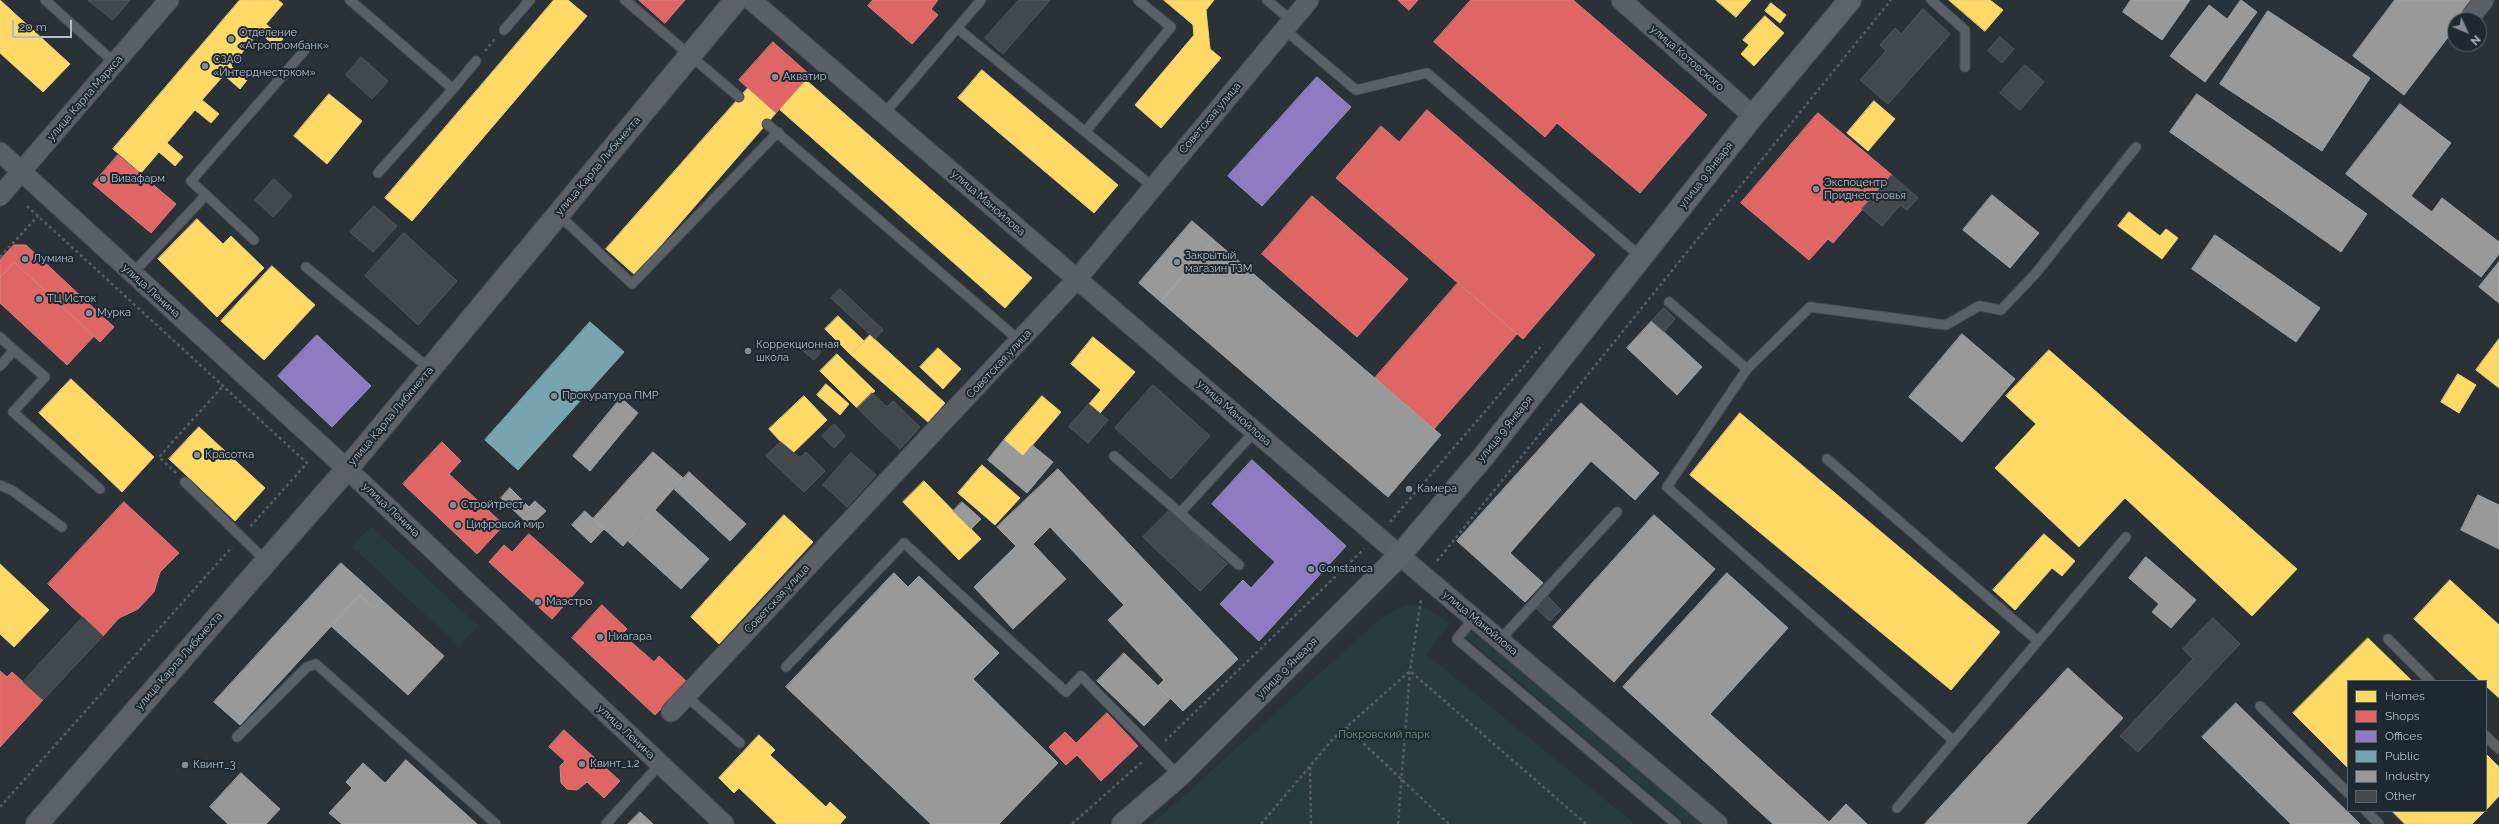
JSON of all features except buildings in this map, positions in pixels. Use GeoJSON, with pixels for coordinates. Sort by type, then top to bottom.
{"type":"FeatureCollection","features":[{"type":"Feature","properties":{"kind":"main road","name":"улица Карла Либкнехта"},"geometry":{"type":"LineString","coordinates":[[37,824],[347,469],[736,0]]}},
{"type":"Feature","properties":{"kind":"street","name":"улица Карла Маркса"},"geometry":{"type":"LineString","coordinates":[[0,196],[169,0]]}},
{"type":"Feature","properties":{"kind":"street","name":"улица Манойлова"},"geometry":{"type":"LineString","coordinates":[[751,0],[1425,577],[1718,824]]}},
{"type":"Feature","properties":{"kind":"street","name":"Советская улица"},"geometry":{"type":"LineString","coordinates":[[671,712],[1077,279],[1152,186],[1309,0]]}},
{"type":"Feature","properties":{"kind":"street","name":"улица Котовского"},"geometry":{"type":"LineString","coordinates":[[1621,0],[1753,116]]}},
{"type":"Feature","properties":{"kind":"street","name":"улица 9 Января"},"geometry":{"type":"LineString","coordinates":[[1123,824],[1179,776],[1400,555],[1483,456],[1753,116],[1850,0]]}},
{"type":"Feature","properties":{"kind":"street"},"geometry":{"type":"LineString","coordinates":[[2474,12],[2484,0]]}},
{"type":"Feature","properties":{"kind":"street","name":"улица Ленина"},"geometry":{"type":"LineString","coordinates":[[0,152],[347,469],[724,824]]}},
{"type":"Feature","properties":{"kind":"lane"},"geometry":{"type":"LineString","coordinates":[[45,0],[115,63]]}},
{"type":"Feature","properties":{"kind":"lane"},"geometry":{"type":"LineString","coordinates":[[350,0],[452,89]]}},
{"type":"Feature","properties":{"kind":"lane"},"geometry":{"type":"LineString","coordinates":[[504,30],[530,0]]}},
{"type":"Feature","properties":{"kind":"lane"},"geometry":{"type":"LineString","coordinates":[[625,0],[689,57],[739,97]]}},
{"type":"Feature","properties":{"kind":"lane"},"geometry":{"type":"LineString","coordinates":[[884,114],[981,0]]}},
{"type":"Feature","properties":{"kind":"lane"},"geometry":{"type":"LineString","coordinates":[[1085,132],[1171,27],[1138,0]]}},
{"type":"Feature","properties":{"kind":"lane"},"geometry":{"type":"LineString","coordinates":[[1267,0],[1288,25],[1356,90],[1427,73],[1641,257]]}},
{"type":"Feature","properties":{"kind":"lane"},"geometry":{"type":"LineString","coordinates":[[1931,0],[1965,30],[1965,67]]}},
{"type":"Feature","properties":{"kind":"lane"},"geometry":{"type":"LineString","coordinates":[[957,28],[1152,186]]}},
{"type":"Feature","properties":{"kind":"lane"},"geometry":{"type":"LineString","coordinates":[[254,240],[191,181],[304,50]]}},
{"type":"Feature","properties":{"kind":"lane"},"geometry":{"type":"LineString","coordinates":[[378,173],[476,61]]}},
{"type":"Feature","properties":{"kind":"lane"},"geometry":{"type":"LineString","coordinates":[[767,124],[1020,341]]}},
{"type":"Feature","properties":{"kind":"lane"},"geometry":{"type":"LineString","coordinates":[[558,214],[632,284],[778,132]]}},
{"type":"Feature","properties":{"kind":"lane"},"geometry":{"type":"LineString","coordinates":[[1954,741],[1667,487],[1746,369],[1810,307],[1946,325],[1979,306],[2001,310],[2036,273],[2136,147]]}},
{"type":"Feature","properties":{"kind":"lane"},"geometry":{"type":"LineString","coordinates":[[132,274],[206,195]]}},
{"type":"Feature","properties":{"kind":"lane"},"geometry":{"type":"LineString","coordinates":[[306,267],[430,369]]}},
{"type":"Feature","properties":{"kind":"lane"},"geometry":{"type":"LineString","coordinates":[[1669,302],[1746,369]]}},
{"type":"Feature","properties":{"kind":"lane"},"geometry":{"type":"LineString","coordinates":[[0,337],[45,377],[13,412],[100,489]]}},
{"type":"Feature","properties":{"kind":"lane"},"geometry":{"type":"LineString","coordinates":[[0,366],[14,350]]}},
{"type":"Feature","properties":{"kind":"lane"},"geometry":{"type":"LineString","coordinates":[[1180,513],[1255,431]]}},
{"type":"Feature","properties":{"kind":"lane"},"geometry":{"type":"LineString","coordinates":[[1114,456],[1239,565]]}},
{"type":"Feature","properties":{"kind":"lane"},"geometry":{"type":"LineString","coordinates":[[1826,459],[2038,641]]}},
{"type":"Feature","properties":{"kind":"lane"},"geometry":{"type":"LineString","coordinates":[[185,482],[266,561]]}},
{"type":"Feature","properties":{"kind":"lane"},"geometry":{"type":"LineString","coordinates":[[0,485],[13,491],[62,527]]}},
{"type":"Feature","properties":{"kind":"lane"},"geometry":{"type":"LineString","coordinates":[[1500,640],[1617,512]]}},
{"type":"Feature","properties":{"kind":"lane"},"geometry":{"type":"LineString","coordinates":[[1897,808],[2126,537]]}},
{"type":"Feature","properties":{"kind":"lane"},"geometry":{"type":"LineString","coordinates":[[786,667],[904,543],[1066,692],[1081,676],[1179,776]]}},
{"type":"Feature","properties":{"kind":"lane"},"geometry":{"type":"LineString","coordinates":[[1474,618],[1457,639],[1676,824]]}},
{"type":"Feature","properties":{"kind":"lane"},"geometry":{"type":"LineString","coordinates":[[2388,639],[2429,680]]}},
{"type":"Feature","properties":{"kind":"lane"},"geometry":{"type":"LineString","coordinates":[[237,737],[307,667],[316,664],[496,824]]}},
{"type":"Feature","properties":{"kind":"lane"},"geometry":{"type":"LineString","coordinates":[[686,696],[740,743]]}},
{"type":"Feature","properties":{"kind":"lane"},"geometry":{"type":"LineString","coordinates":[[2260,706],[2347,793]]}},
{"type":"Feature","properties":{"kind":"lane"},"geometry":{"type":"LineString","coordinates":[[2487,737],[2499,749]]}},
{"type":"Feature","properties":{"kind":"lane"},"geometry":{"type":"LineString","coordinates":[[606,824],[660,764]]}},
{"type":"Feature","properties":{"kind":"lane"},"geometry":{"type":"LineString","coordinates":[[2367,812],[2379,824]]}},
{"type":"Feature","properties":{"kind":"path"},"geometry":{"type":"LineString","coordinates":[[1398,824],[1410,671],[1425,577],[1891,0]]}},
{"type":"Feature","properties":{"kind":"path"},"geometry":{"type":"LineString","coordinates":[[476,61],[504,30]]}},
{"type":"Feature","properties":{"kind":"path"},"geometry":{"type":"LineString","coordinates":[[0,807],[307,463],[27,206]]}},
{"type":"Feature","properties":{"kind":"path"},"geometry":{"type":"LineString","coordinates":[[0,257],[38,216]]}},
{"type":"Feature","properties":{"kind":"path"},"geometry":{"type":"LineString","coordinates":[[1072,824],[1154,751],[1378,536],[1544,343]]}},
{"type":"Feature","properties":{"kind":"path"},"geometry":{"type":"LineString","coordinates":[[185,482],[159,457],[223,386]]}},
{"type":"Feature","properties":{"kind":"path"},"geometry":{"type":"LineString","coordinates":[[1261,824],[1333,739],[1410,671]]}},
{"type":"Feature","properties":{"kind":"path"},"geometry":{"type":"LineString","coordinates":[[1410,671],[1586,824]]}},
{"type":"Feature","properties":{"kind":"path"},"geometry":{"type":"LineString","coordinates":[[1346,728],[1449,824]]}},
{"type":"Feature","properties":{"kind":"path"},"geometry":{"type":"LineString","coordinates":[[1310,767],[1311,824]]}},
{"type":"Feature","properties":{"kind":"green space"},"geometry":{"type":"Polygon","coordinates":[[[371,526],[478,626],[459,646],[352,547],[371,526]]]}},
{"type":"Feature","properties":{"kind":"green space","name":"Покровский парк"},"geometry":{"type":"Polygon","coordinates":[[[1405,605],[1426,607],[1450,624],[1426,654],[1635,824],[1152,824],[1378,621],[1405,605]]]}},
{"type":"Feature","properties":{"kind":"green space"},"geometry":{"type":"Polygon","coordinates":[[[1472,629],[1703,824],[1686,824],[1466,637],[1472,629]]]}},
{"type":"Feature","properties":{"kind":"place","name":"Отделение «Агропромбанк»"},"geometry":{"type":"Point","coordinates":[231,39]}},
{"type":"Feature","properties":{"kind":"place","name":"СЗАО «Интерднестрком»"},"geometry":{"type":"Point","coordinates":[205,66]}},
{"type":"Feature","properties":{"kind":"place","name":"Акватир"},"geometry":{"type":"Point","coordinates":[775,77]}},
{"type":"Feature","properties":{"kind":"place","name":"Вивафарм"},"geometry":{"type":"Point","coordinates":[103,179]}},
{"type":"Feature","properties":{"kind":"place","name":"Экспоцентр Приднестровья"},"geometry":{"type":"Point","coordinates":[1816,189]}},
{"type":"Feature","properties":{"kind":"place","name":"Лумина"},"geometry":{"type":"Point","coordinates":[25,259]}},
{"type":"Feature","properties":{"kind":"place","name":"Закрытый магазин ТЗМ"},"geometry":{"type":"Point","coordinates":[1177,262]}},
{"type":"Feature","properties":{"kind":"place","name":"ТЦ Исток"},"geometry":{"type":"Point","coordinates":[39,299]}},
{"type":"Feature","properties":{"kind":"place","name":"Мурка"},"geometry":{"type":"Point","coordinates":[89,313]}},
{"type":"Feature","properties":{"kind":"place","name":"Коррекционная школа"},"geometry":{"type":"Point","coordinates":[748,351]}},
{"type":"Feature","properties":{"kind":"place","name":"Прокуратура ПМР"},"geometry":{"type":"Point","coordinates":[554,396]}},
{"type":"Feature","properties":{"kind":"place","name":"Красотка"},"geometry":{"type":"Point","coordinates":[197,455]}},
{"type":"Feature","properties":{"kind":"place","name":"Камера"},"geometry":{"type":"Point","coordinates":[1409,489]}},
{"type":"Feature","properties":{"kind":"place","name":"Стройтрест"},"geometry":{"type":"Point","coordinates":[453,505]}},
{"type":"Feature","properties":{"kind":"place","name":"Цифровой мир"},"geometry":{"type":"Point","coordinates":[458,525]}},
{"type":"Feature","properties":{"kind":"place","name":"Constanca"},"geometry":{"type":"Point","coordinates":[1311,569]}},
{"type":"Feature","properties":{"kind":"place","name":"Маэстро"},"geometry":{"type":"Point","coordinates":[538,602]}},
{"type":"Feature","properties":{"kind":"place","name":"Ниагара"},"geometry":{"type":"Point","coordinates":[600,637]}},
{"type":"Feature","properties":{"kind":"place","name":"Квинт_1,2"},"geometry":{"type":"Point","coordinates":[582,764]}},
{"type":"Feature","properties":{"kind":"place","name":"Квинт_3"},"geometry":{"type":"Point","coordinates":[185,765]}}]}
